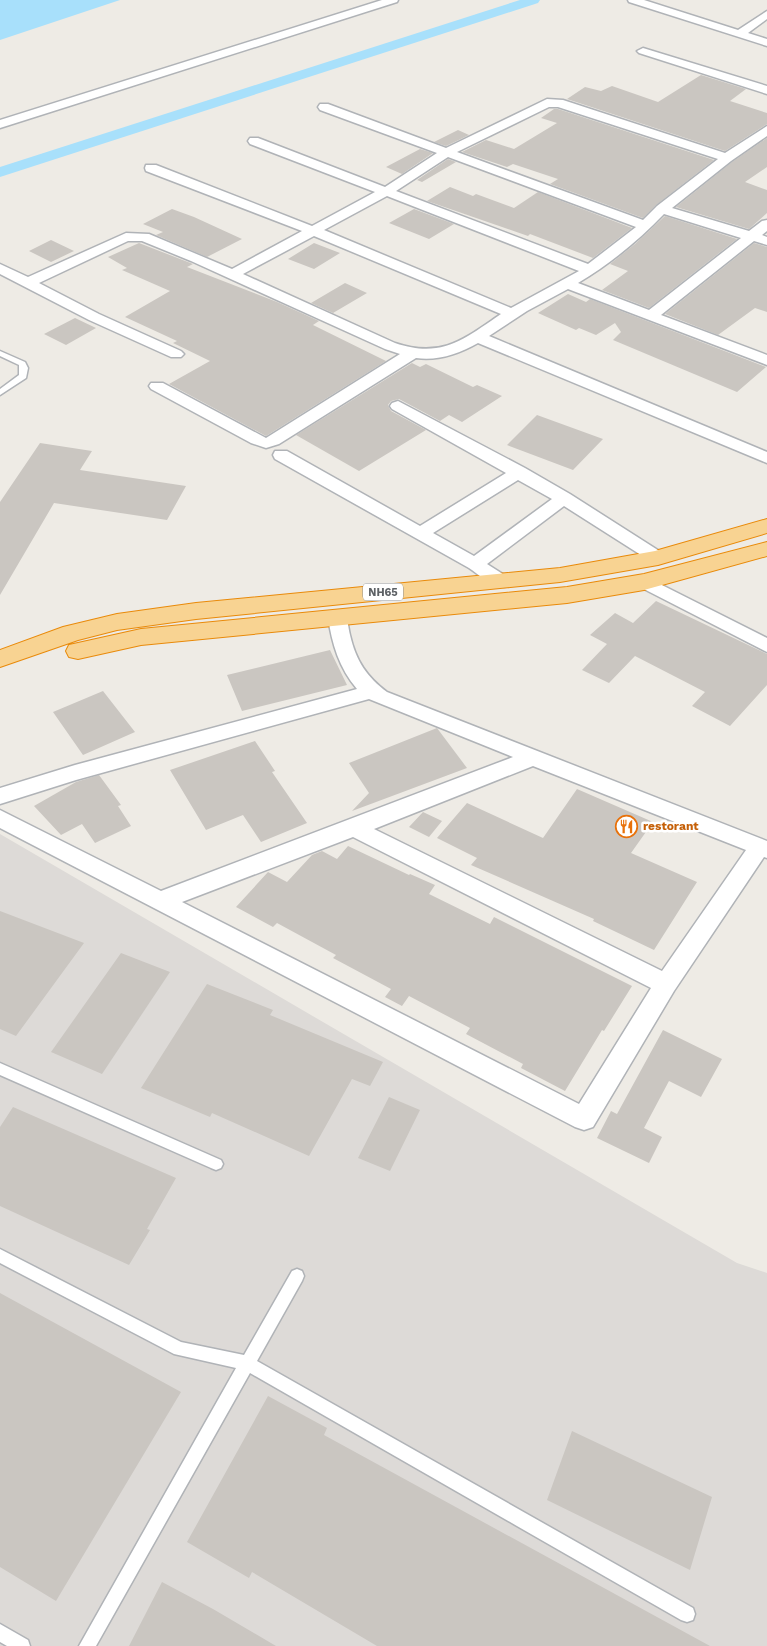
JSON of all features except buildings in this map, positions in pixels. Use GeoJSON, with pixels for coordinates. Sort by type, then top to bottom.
{"type":"FeatureCollection","features":[{"type":"Feature","properties":{"kind":"highway","name":"NH65"},"geometry":{"type":"LineString","coordinates":[[0,659],[72,633],[117,622],[196,611],[503,582],[626,565],[658,558],[767,526]]}},
{"type":"Feature","properties":{"kind":"highway","name":"NH65"},"geometry":{"type":"LineString","coordinates":[[0,678],[86,649],[141,637],[337,616],[437,609],[567,595],[644,582],[767,548]]}},
{"type":"Feature","properties":{"kind":"street"},"geometry":{"type":"LineString","coordinates":[[0,124],[393,0]]}},
{"type":"Feature","properties":{"kind":"street"},"geometry":{"type":"LineString","coordinates":[[634,0],[767,43]]}},
{"type":"Feature","properties":{"kind":"street"},"geometry":{"type":"LineString","coordinates":[[739,35],[767,14]]}},
{"type":"Feature","properties":{"kind":"street"},"geometry":{"type":"LineString","coordinates":[[642,51],[767,90]]}},
{"type":"Feature","properties":{"kind":"street"},"geometry":{"type":"LineString","coordinates":[[233,274],[311,230],[385,192],[446,152],[547,104],[560,103],[727,158]]}},
{"type":"Feature","properties":{"kind":"street"},"geometry":{"type":"LineString","coordinates":[[324,107],[646,226]]}},
{"type":"Feature","properties":{"kind":"street"},"geometry":{"type":"LineString","coordinates":[[28,282],[116,240],[134,236],[153,240],[233,274],[390,346],[423,355],[436,354],[478,338],[513,314],[590,270],[646,226],[662,209],[727,158],[767,130]]}},
{"type":"Feature","properties":{"kind":"street"},"geometry":{"type":"LineString","coordinates":[[254,141],[590,270]]}},
{"type":"Feature","properties":{"kind":"street"},"geometry":{"type":"LineString","coordinates":[[151,168],[311,230],[513,314]]}},
{"type":"Feature","properties":{"kind":"street"},"geometry":{"type":"LineString","coordinates":[[662,209],[760,239]]}},
{"type":"Feature","properties":{"kind":"street"},"geometry":{"type":"LineString","coordinates":[[650,316],[760,239],[767,224]]}},
{"type":"Feature","properties":{"kind":"street"},"geometry":{"type":"LineString","coordinates":[[0,268],[94,317],[176,354]]}},
{"type":"Feature","properties":{"kind":"street"},"geometry":{"type":"LineString","coordinates":[[567,284],[760,357],[767,342]]}},
{"type":"Feature","properties":{"kind":"street"},"geometry":{"type":"LineString","coordinates":[[478,338],[767,458]]}},
{"type":"Feature","properties":{"kind":"street"},"geometry":{"type":"LineString","coordinates":[[157,386],[257,440],[266,443],[281,436],[413,353]]}},
{"type":"Feature","properties":{"kind":"street"},"geometry":{"type":"LineString","coordinates":[[398,406],[564,498],[658,558]]}},
{"type":"Feature","properties":{"kind":"street"},"geometry":{"type":"LineString","coordinates":[[281,455],[475,564],[503,582]]}},
{"type":"Feature","properties":{"kind":"street"},"geometry":{"type":"LineString","coordinates":[[420,533],[519,472]]}},
{"type":"Feature","properties":{"kind":"street"},"geometry":{"type":"LineString","coordinates":[[475,564],[564,498]]}},
{"type":"Feature","properties":{"kind":"street"},"geometry":{"type":"LineString","coordinates":[[644,582],[767,646]]}},
{"type":"Feature","properties":{"kind":"street"},"geometry":{"type":"LineString","coordinates":[[0,818],[584,1119],[666,984],[764,849],[380,697],[358,677],[342,647],[337,616]]}},
{"type":"Feature","properties":{"kind":"street"},"geometry":{"type":"LineString","coordinates":[[0,796],[75,773],[374,691]]}},
{"type":"Feature","properties":{"kind":"street"},"geometry":{"type":"LineString","coordinates":[[160,901],[532,758]]}},
{"type":"Feature","properties":{"kind":"street"},"geometry":{"type":"LineString","coordinates":[[354,828],[666,984]]}},
{"type":"Feature","properties":{"kind":"lane"},"geometry":{"type":"LineString","coordinates":[[0,354],[22,364],[24,368],[23,376],[0,393]]}},
{"type":"Feature","properties":{"kind":"lane"},"geometry":{"type":"LineString","coordinates":[[0,1069],[216,1164]]}},
{"type":"Feature","properties":{"kind":"lane"},"geometry":{"type":"LineString","coordinates":[[0,1256],[179,1348],[248,1363],[688,1614]]}},
{"type":"Feature","properties":{"kind":"lane"},"geometry":{"type":"LineString","coordinates":[[87,1646],[297,1276]]}},
{"type":"Feature","properties":{"kind":"lane"},"geometry":{"type":"LineString","coordinates":[[0,1632],[22,1646]]}},
{"type":"Feature","properties":{"kind":"shaded area"},"geometry":{"type":"Polygon","coordinates":[[[0,834],[737,1263],[767,1273],[767,1646],[0,1646],[0,834]]]}},
{"type":"Feature","properties":{"kind":"water"},"geometry":{"type":"Polygon","coordinates":[[[0,0],[120,0],[0,40],[0,0]]]}},
{"type":"Feature","properties":{"kind":"waterway"},"geometry":{"type":"LineString","coordinates":[[0,172],[533,0]]}},
{"type":"Feature","properties":{"kind":"place","name":"restorant"},"geometry":{"type":"Point","coordinates":[627,826]}}]}
